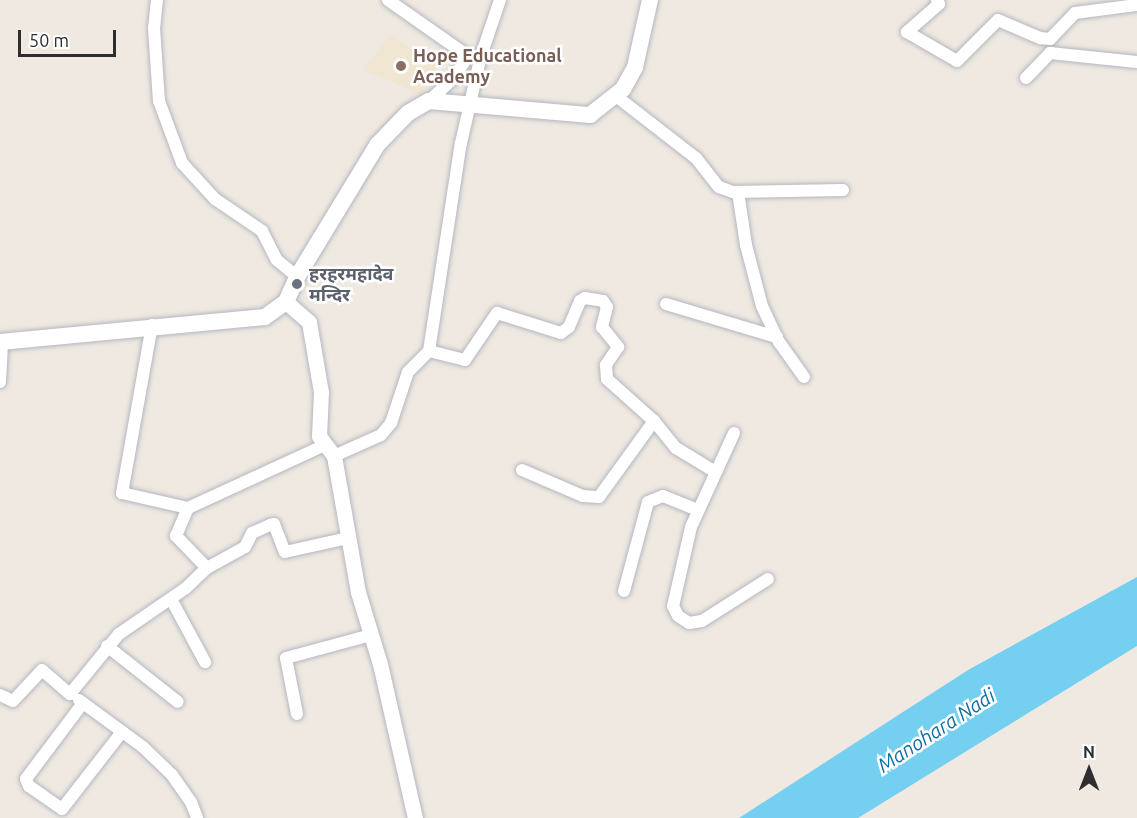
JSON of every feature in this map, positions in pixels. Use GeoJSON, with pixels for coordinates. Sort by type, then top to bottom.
{"type":"FeatureCollection","features":[{"type":"Feature","properties":{"kind":"main road"},"geometry":{"type":"LineString","coordinates":[[1,342],[152,325],[265,317],[286,303],[297,277],[378,144],[408,113],[429,101],[580,117],[603,108],[616,96],[635,67],[650,0]]}},
{"type":"Feature","properties":{"kind":"street"},"geometry":{"type":"LineString","coordinates":[[157,0],[154,28],[159,101],[182,163],[215,199],[262,231],[277,260],[297,277]]}},
{"type":"Feature","properties":{"kind":"street"},"geometry":{"type":"LineString","coordinates":[[388,0],[474,56]]}},
{"type":"Feature","properties":{"kind":"street"},"geometry":{"type":"LineString","coordinates":[[429,101],[474,56],[500,0]]}},
{"type":"Feature","properties":{"kind":"street"},"geometry":{"type":"LineString","coordinates":[[937,0],[939,4],[907,32],[957,61],[998,20],[1040,38],[1050,39]]}},
{"type":"Feature","properties":{"kind":"street"},"geometry":{"type":"LineString","coordinates":[[1026,78],[1050,53],[1050,39],[1075,13],[1137,5]]}},
{"type":"Feature","properties":{"kind":"street"},"geometry":{"type":"LineString","coordinates":[[1050,53],[1137,62]]}},
{"type":"Feature","properties":{"kind":"street"},"geometry":{"type":"LineString","coordinates":[[152,325],[122,493],[188,508],[329,451],[381,435],[391,423],[408,372],[429,351],[461,143],[471,106],[474,56]]}},
{"type":"Feature","properties":{"kind":"street"},"geometry":{"type":"LineString","coordinates":[[616,96],[696,158],[719,187],[738,192],[843,190]]}},
{"type":"Feature","properties":{"kind":"street"},"geometry":{"type":"LineString","coordinates":[[738,192],[749,255],[762,306],[777,337],[804,377]]}},
{"type":"Feature","properties":{"kind":"street"},"geometry":{"type":"LineString","coordinates":[[429,351],[465,360],[497,313],[561,333],[569,327],[580,301],[594,298],[607,307],[602,327],[618,347],[606,365],[607,379],[654,421],[676,448],[714,471]]}},
{"type":"Feature","properties":{"kind":"street"},"geometry":{"type":"LineString","coordinates":[[286,303],[309,322],[321,392],[319,436],[329,451],[358,591],[371,635],[415,818]]}},
{"type":"Feature","properties":{"kind":"street"},"geometry":{"type":"LineString","coordinates":[[666,304],[777,337]]}},
{"type":"Feature","properties":{"kind":"street"},"geometry":{"type":"LineString","coordinates":[[0,382],[1,342]]}},
{"type":"Feature","properties":{"kind":"street"},"geometry":{"type":"LineString","coordinates":[[522,470],[583,496],[599,497],[654,421]]}},
{"type":"Feature","properties":{"kind":"street"},"geometry":{"type":"LineString","coordinates":[[734,433],[697,510],[673,606],[678,616],[689,623],[702,621],[768,579]]}},
{"type":"Feature","properties":{"kind":"street"},"geometry":{"type":"LineString","coordinates":[[624,591],[648,502],[663,496],[697,510]]}},
{"type":"Feature","properties":{"kind":"street"},"geometry":{"type":"LineString","coordinates":[[188,508],[176,536],[207,568]]}},
{"type":"Feature","properties":{"kind":"street"},"geometry":{"type":"LineString","coordinates":[[70,694],[119,634],[171,599],[207,568],[246,548],[252,533],[274,524],[285,552],[348,538]]}},
{"type":"Feature","properties":{"kind":"street"},"geometry":{"type":"LineString","coordinates":[[171,599],[205,662]]}},
{"type":"Feature","properties":{"kind":"street"},"geometry":{"type":"LineString","coordinates":[[297,714],[286,658],[371,635]]}},
{"type":"Feature","properties":{"kind":"street"},"geometry":{"type":"LineString","coordinates":[[107,646],[178,702]]}},
{"type":"Feature","properties":{"kind":"street"},"geometry":{"type":"LineString","coordinates":[[0,695],[13,701],[42,670],[70,694],[122,732],[172,775],[191,802],[196,818]]}},
{"type":"Feature","properties":{"kind":"street"},"geometry":{"type":"LineString","coordinates":[[83,703],[26,780],[29,786],[62,809],[122,732]]}},
{"type":"Feature","properties":{"kind":"shaded area","name":"Hope Educational Academy"},"geometry":{"type":"Polygon","coordinates":[[[390,35],[434,62],[437,75],[422,94],[363,70],[390,35]]]}},
{"type":"Feature","properties":{"kind":"water","name":"Manohara Nadi"},"geometry":{"type":"Polygon","coordinates":[[[1137,577],[1137,646],[858,818],[739,818],[968,670],[1137,577]]]}},
{"type":"Feature","properties":{"kind":"place","name":"Hope Educational Academy"},"geometry":{"type":"Point","coordinates":[401,66]}},
{"type":"Feature","properties":{"kind":"place","name":"हरहरमहादेव मन्दिर"},"geometry":{"type":"Point","coordinates":[297,284]}}]}
